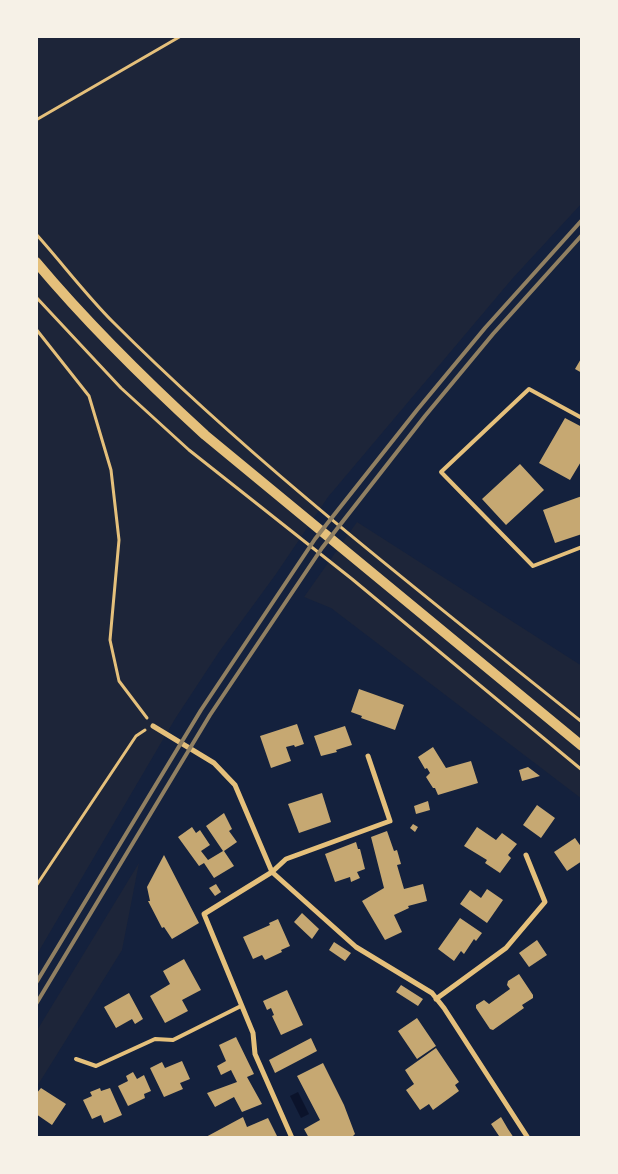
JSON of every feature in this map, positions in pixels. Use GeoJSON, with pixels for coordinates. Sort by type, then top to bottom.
{"type":"FeatureCollection","features":[{"type":"Feature","properties":{"kind":"main road"},"geometry":{"type":"LineString","coordinates":[[36,262],[152,386],[205,435],[582,746]]}},
{"type":"Feature","properties":{"kind":"street"},"geometry":{"type":"LineString","coordinates":[[153,726],[214,763],[234,785],[272,872],[356,946],[432,993],[444,1008],[528,1138]]}},
{"type":"Feature","properties":{"kind":"street"},"geometry":{"type":"LineString","coordinates":[[292,1138],[255,1054],[253,1033],[204,914],[272,872],[286,859],[390,821],[368,756]]}},
{"type":"Feature","properties":{"kind":"street"},"geometry":{"type":"LineString","coordinates":[[436,999],[506,948],[545,902],[526,855]]}},
{"type":"Feature","properties":{"kind":"lane"},"geometry":{"type":"LineString","coordinates":[[582,418],[529,388],[441,472],[533,566],[582,547]]}},
{"type":"Feature","properties":{"kind":"lane"},"geometry":{"type":"LineString","coordinates":[[76,1059],[96,1066],[155,1039],[173,1040],[241,1006]]}},
{"type":"Feature","properties":{"kind":"path"},"geometry":{"type":"LineString","coordinates":[[36,120],[181,36]]}},
{"type":"Feature","properties":{"kind":"path"},"geometry":{"type":"LineString","coordinates":[[36,234],[112,321],[226,430],[582,722]]}},
{"type":"Feature","properties":{"kind":"path"},"geometry":{"type":"LineString","coordinates":[[36,297],[121,388],[189,450],[352,579],[582,770]]}},
{"type":"Feature","properties":{"kind":"path"},"geometry":{"type":"LineString","coordinates":[[36,329],[89,396],[111,470],[119,540],[110,640],[119,680],[153,726],[136,736],[36,886]]}},
{"type":"Feature","properties":{"kind":"shaded area"},"geometry":{"type":"Polygon","coordinates":[[[36,36],[582,36],[582,203],[512,279],[328,497],[276,574],[219,652],[175,719],[36,956],[36,36]]]}},
{"type":"Feature","properties":{"kind":"shaded area"},"geometry":{"type":"Polygon","coordinates":[[[357,522],[582,666],[582,799],[331,608],[304,597],[357,522]]]}},
{"type":"Feature","properties":{"kind":"shaded area"},"geometry":{"type":"Polygon","coordinates":[[[139,863],[122,950],[36,1088],[36,1032],[139,863]]]}},
{"type":"Feature","properties":{"kind":"shaded area"},"geometry":{"type":"Polygon","coordinates":[[[298,1092],[309,1114],[301,1118],[290,1096],[298,1092]]]}},
{"type":"Feature","properties":{"kind":"building"},"geometry":{"type":"Polygon","coordinates":[[[582,357],[582,373],[575,369],[582,357]]]}},
{"type":"Feature","properties":{"kind":"building"},"geometry":{"type":"Polygon","coordinates":[[[565,418],[582,427],[582,460],[570,480],[539,463],[565,418]]]}},
{"type":"Feature","properties":{"kind":"building"},"geometry":{"type":"Polygon","coordinates":[[[520,464],[544,490],[506,525],[482,499],[520,464]]]}},
{"type":"Feature","properties":{"kind":"building"},"geometry":{"type":"Polygon","coordinates":[[[582,496],[582,534],[555,543],[543,510],[582,496]]]}},
{"type":"Feature","properties":{"kind":"building"},"geometry":{"type":"Polygon","coordinates":[[[359,689],[404,705],[395,730],[361,718],[362,716],[351,712],[359,689]]]}},
{"type":"Feature","properties":{"kind":"building"},"geometry":{"type":"Polygon","coordinates":[[[297,724],[304,744],[286,747],[291,761],[271,768],[260,736],[297,724]]]}},
{"type":"Feature","properties":{"kind":"building"},"geometry":{"type":"Polygon","coordinates":[[[345,726],[352,745],[336,750],[337,752],[321,756],[314,736],[345,726]]]}},
{"type":"Feature","properties":{"kind":"building"},"geometry":{"type":"Polygon","coordinates":[[[433,747],[446,768],[471,761],[478,783],[438,795],[426,777],[430,773],[427,768],[425,769],[418,757],[433,747]]]}},
{"type":"Feature","properties":{"kind":"building"},"geometry":{"type":"Polygon","coordinates":[[[528,767],[540,776],[522,781],[519,770],[528,767]]]}},
{"type":"Feature","properties":{"kind":"building"},"geometry":{"type":"Polygon","coordinates":[[[322,793],[331,822],[299,833],[288,804],[322,793]]]}},
{"type":"Feature","properties":{"kind":"building"},"geometry":{"type":"Polygon","coordinates":[[[428,801],[430,810],[416,814],[414,806],[428,801]]]}},
{"type":"Feature","properties":{"kind":"building"},"geometry":{"type":"Polygon","coordinates":[[[537,805],[555,818],[541,838],[523,825],[537,805]]]}},
{"type":"Feature","properties":{"kind":"building"},"geometry":{"type":"Polygon","coordinates":[[[224,813],[232,829],[229,831],[237,842],[224,851],[234,866],[214,878],[204,863],[199,866],[178,837],[192,827],[196,833],[200,830],[210,845],[201,851],[208,860],[223,851],[206,826],[224,813]]]}},
{"type":"Feature","properties":{"kind":"building"},"geometry":{"type":"Polygon","coordinates":[[[413,824],[418,827],[415,832],[410,828],[413,824]]]}},
{"type":"Feature","properties":{"kind":"building"},"geometry":{"type":"Polygon","coordinates":[[[477,827],[496,840],[502,833],[517,844],[508,855],[511,858],[500,873],[485,863],[487,860],[464,846],[477,827]]]}},
{"type":"Feature","properties":{"kind":"building"},"geometry":{"type":"Polygon","coordinates":[[[387,831],[394,851],[397,850],[401,864],[397,865],[404,889],[423,884],[427,901],[408,906],[409,908],[394,915],[402,932],[385,940],[362,901],[384,888],[371,837],[387,831]]]}},
{"type":"Feature","properties":{"kind":"building"},"geometry":{"type":"Polygon","coordinates":[[[575,838],[582,848],[582,861],[567,871],[554,852],[575,838]]]}},
{"type":"Feature","properties":{"kind":"building"},"geometry":{"type":"Polygon","coordinates":[[[356,842],[358,849],[360,849],[365,869],[357,872],[360,878],[351,882],[350,877],[335,882],[325,854],[356,842]]]}},
{"type":"Feature","properties":{"kind":"building"},"geometry":{"type":"Polygon","coordinates":[[[164,855],[199,923],[172,939],[164,927],[162,928],[148,901],[150,901],[147,887],[164,855]]]}},
{"type":"Feature","properties":{"kind":"building"},"geometry":{"type":"Polygon","coordinates":[[[216,884],[221,892],[215,896],[209,888],[216,884]]]}},
{"type":"Feature","properties":{"kind":"building"},"geometry":{"type":"Polygon","coordinates":[[[487,889],[503,900],[487,923],[460,904],[470,890],[481,898],[487,889]]]}},
{"type":"Feature","properties":{"kind":"building"},"geometry":{"type":"Polygon","coordinates":[[[302,913],[319,929],[312,939],[294,922],[302,913]]]}},
{"type":"Feature","properties":{"kind":"building"},"geometry":{"type":"Polygon","coordinates":[[[460,918],[482,933],[476,941],[474,939],[464,954],[461,951],[454,961],[438,949],[460,918]]]}},
{"type":"Feature","properties":{"kind":"building"},"geometry":{"type":"Polygon","coordinates":[[[278,919],[290,946],[265,960],[262,955],[253,959],[243,937],[270,925],[269,923],[278,919]]]}},
{"type":"Feature","properties":{"kind":"building"},"geometry":{"type":"Polygon","coordinates":[[[537,940],[547,955],[529,967],[519,953],[537,940]]]}},
{"type":"Feature","properties":{"kind":"building"},"geometry":{"type":"Polygon","coordinates":[[[334,942],[351,953],[345,961],[329,950],[334,942]]]}},
{"type":"Feature","properties":{"kind":"building"},"geometry":{"type":"Polygon","coordinates":[[[184,959],[201,990],[182,1000],[188,1011],[165,1023],[150,996],[170,984],[163,971],[184,959]]]}},
{"type":"Feature","properties":{"kind":"building"},"geometry":{"type":"Polygon","coordinates":[[[519,974],[533,995],[533,998],[522,1005],[524,1008],[493,1030],[490,1029],[476,1008],[476,1005],[484,1000],[489,1004],[510,989],[507,985],[508,981],[519,974]]]}},
{"type":"Feature","properties":{"kind":"building"},"geometry":{"type":"Polygon","coordinates":[[[401,985],[423,999],[418,1006],[396,992],[401,985]]]}},
{"type":"Feature","properties":{"kind":"building"},"geometry":{"type":"Polygon","coordinates":[[[287,990],[303,1025],[281,1035],[272,1016],[274,1015],[271,1008],[267,1010],[263,1001],[287,990]]]}},
{"type":"Feature","properties":{"kind":"building"},"geometry":{"type":"Polygon","coordinates":[[[129,993],[143,1019],[135,1024],[132,1019],[116,1028],[104,1007],[129,993]]]}},
{"type":"Feature","properties":{"kind":"building"},"geometry":{"type":"Polygon","coordinates":[[[417,1018],[436,1046],[417,1059],[398,1031],[417,1018]]]}},
{"type":"Feature","properties":{"kind":"building"},"geometry":{"type":"Polygon","coordinates":[[[236,1037],[254,1074],[247,1077],[262,1104],[242,1112],[234,1097],[215,1107],[207,1093],[237,1082],[231,1070],[221,1075],[217,1066],[226,1061],[219,1045],[236,1037]]]}},
{"type":"Feature","properties":{"kind":"building"},"geometry":{"type":"Polygon","coordinates":[[[311,1038],[317,1051],[275,1073],[269,1060],[311,1038]]]}},
{"type":"Feature","properties":{"kind":"building"},"geometry":{"type":"Polygon","coordinates":[[[436,1048],[459,1082],[455,1085],[459,1091],[433,1110],[429,1104],[420,1110],[406,1090],[414,1084],[405,1070],[436,1048]]]}},
{"type":"Feature","properties":{"kind":"building"},"geometry":{"type":"Polygon","coordinates":[[[182,1061],[190,1079],[180,1083],[183,1089],[164,1097],[150,1068],[162,1062],[165,1068],[182,1061]]]}},
{"type":"Feature","properties":{"kind":"building"},"geometry":{"type":"Polygon","coordinates":[[[323,1063],[344,1105],[355,1134],[351,1138],[309,1138],[304,1129],[320,1120],[297,1076],[323,1063]]]}},
{"type":"Feature","properties":{"kind":"building"},"geometry":{"type":"Polygon","coordinates":[[[133,1072],[137,1079],[144,1075],[151,1091],[144,1094],[145,1098],[128,1106],[118,1086],[128,1081],[126,1076],[133,1072]]]}},
{"type":"Feature","properties":{"kind":"building"},"geometry":{"type":"Polygon","coordinates":[[[41,1088],[66,1104],[52,1125],[36,1114],[36,1094],[41,1088]]]}},
{"type":"Feature","properties":{"kind":"building"},"geometry":{"type":"Polygon","coordinates":[[[100,1088],[101,1091],[110,1088],[122,1115],[104,1123],[101,1115],[92,1119],[83,1100],[92,1096],[90,1092],[100,1088]]]}},
{"type":"Feature","properties":{"kind":"building"},"geometry":{"type":"Polygon","coordinates":[[[243,1117],[247,1127],[268,1118],[278,1138],[204,1138],[243,1117]]]}},
{"type":"Feature","properties":{"kind":"building"},"geometry":{"type":"Polygon","coordinates":[[[501,1117],[514,1138],[496,1138],[499,1136],[491,1124],[501,1117]]]}},
{"type":"Feature","properties":{"kind":"railway"},"geometry":{"type":"LineString","coordinates":[[36,983],[201,710],[315,539],[417,410],[485,328],[582,220]]}},
{"type":"Feature","properties":{"kind":"railway"},"geometry":{"type":"LineString","coordinates":[[36,1004],[210,715],[322,548],[425,416],[493,334],[582,235]]}}]}
